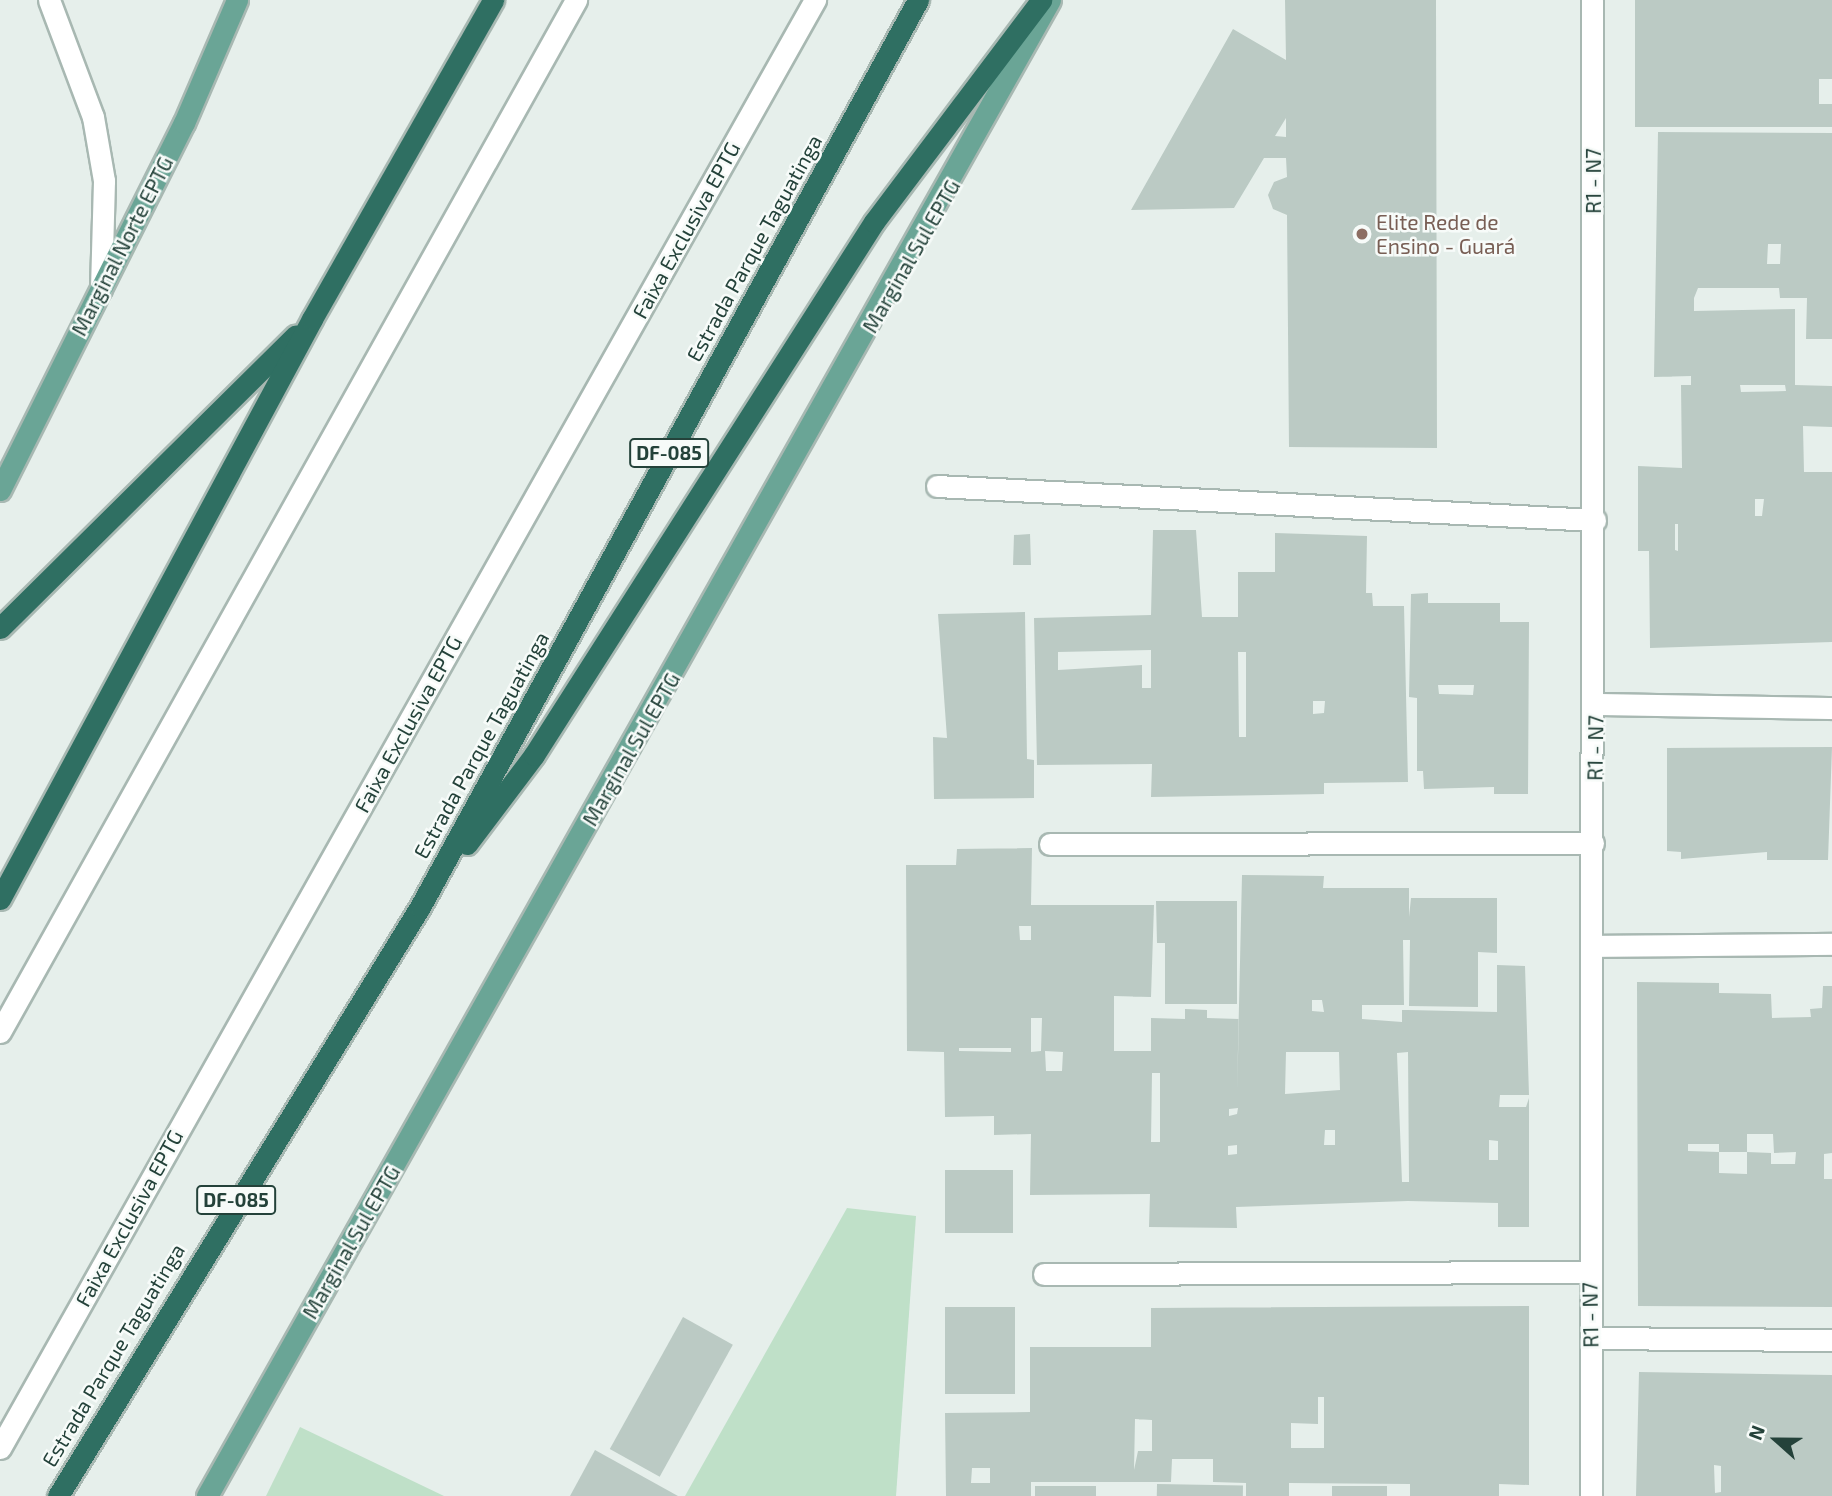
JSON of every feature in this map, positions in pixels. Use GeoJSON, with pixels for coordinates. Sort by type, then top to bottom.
{"type":"FeatureCollection","features":[{"type":"Feature","properties":{"kind":"highway"},"geometry":{"type":"LineString","coordinates":[[0,899],[312,319],[494,0]]}},
{"type":"Feature","properties":{"kind":"highway","name":"Estrada Parque Taguatinga"},"geometry":{"type":"LineString","coordinates":[[58,1496],[420,907],[918,0]]}},
{"type":"Feature","properties":{"kind":"highway"},"geometry":{"type":"LineString","coordinates":[[420,907],[534,755],[874,222],[1041,0]]}},
{"type":"Feature","properties":{"kind":"highway"},"geometry":{"type":"LineString","coordinates":[[0,628],[312,319]]}},
{"type":"Feature","properties":{"kind":"main road","name":"Marginal Norte EPTG"},"geometry":{"type":"LineString","coordinates":[[0,490],[101,289],[237,0]]}},
{"type":"Feature","properties":{"kind":"main road","name":"Marginal Sul EPTG"},"geometry":{"type":"LineString","coordinates":[[207,1496],[1051,0]]}},
{"type":"Feature","properties":{"kind":"street"},"geometry":{"type":"LineString","coordinates":[[49,0],[93,117],[104,181],[101,289]]}},
{"type":"Feature","properties":{"kind":"street"},"geometry":{"type":"LineString","coordinates":[[0,1032],[576,0]]}},
{"type":"Feature","properties":{"kind":"street","name":"Faixa Exclusiva EPTG"},"geometry":{"type":"LineString","coordinates":[[0,1448],[815,0]]}},
{"type":"Feature","properties":{"kind":"street","name":"R1 - N7"},"geometry":{"type":"LineString","coordinates":[[1591,1496],[1590,1272],[1596,704],[1592,0]]}},
{"type":"Feature","properties":{"kind":"street"},"geometry":{"type":"LineString","coordinates":[[937,486],[1595,520]]}},
{"type":"Feature","properties":{"kind":"street"},"geometry":{"type":"LineString","coordinates":[[1596,704],[1832,708]]}},
{"type":"Feature","properties":{"kind":"street"},"geometry":{"type":"LineString","coordinates":[[1050,844],[1593,843]]}},
{"type":"Feature","properties":{"kind":"street"},"geometry":{"type":"LineString","coordinates":[[1594,946],[1832,943]]}},
{"type":"Feature","properties":{"kind":"street"},"geometry":{"type":"LineString","coordinates":[[1044,1274],[1590,1272]]}},
{"type":"Feature","properties":{"kind":"street"},"geometry":{"type":"LineString","coordinates":[[1591,1338],[1832,1340]]}},
{"type":"Feature","properties":{"kind":"green space"},"geometry":{"type":"Polygon","coordinates":[[[847,1208],[916,1216],[896,1496],[685,1496],[847,1208]]]}},
{"type":"Feature","properties":{"kind":"green space"},"geometry":{"type":"Polygon","coordinates":[[[300,1427],[444,1496],[266,1496],[300,1427]]]}},
{"type":"Feature","properties":{"kind":"building","name":"Elite Rede de Ensino - Guará"},"geometry":{"type":"Polygon","coordinates":[[[1285,0],[1436,0],[1437,448],[1289,447],[1287,215],[1273,209],[1268,195],[1274,182],[1287,177],[1286,158],[1264,158],[1234,208],[1131,210],[1233,29],[1286,60],[1285,0]],[[1286,118],[1275,136],[1286,137],[1286,118]]]}},
{"type":"Feature","properties":{"kind":"building"},"geometry":{"type":"Polygon","coordinates":[[[1635,0],[1832,0],[1832,79],[1819,79],[1819,104],[1832,104],[1832,127],[1635,127],[1635,0]]]}},
{"type":"Feature","properties":{"kind":"building"},"geometry":{"type":"Polygon","coordinates":[[[1658,132],[1832,133],[1832,339],[1806,339],[1807,298],[1780,298],[1779,288],[1698,288],[1694,298],[1694,311],[1795,309],[1795,385],[1832,386],[1832,427],[1803,426],[1804,472],[1832,472],[1832,642],[1650,648],[1649,551],[1638,551],[1638,466],[1682,468],[1681,385],[1691,385],[1691,376],[1654,377],[1658,132]],[[1768,244],[1767,264],[1780,264],[1781,244],[1768,244]],[[1740,385],[1741,392],[1786,391],[1785,385],[1740,385]],[[1755,499],[1755,516],[1762,516],[1764,499],[1755,499]],[[1675,524],[1675,550],[1678,551],[1678,524],[1675,524]]]}},
{"type":"Feature","properties":{"kind":"building"},"geometry":{"type":"Polygon","coordinates":[[[1153,530],[1196,530],[1202,617],[1238,617],[1238,572],[1275,572],[1275,533],[1367,536],[1366,593],[1372,593],[1373,606],[1404,606],[1408,782],[1324,783],[1324,794],[1151,797],[1152,764],[1037,765],[1034,618],[1151,615],[1153,530]],[[1151,650],[1058,652],[1058,670],[1142,665],[1142,688],[1151,688],[1151,650]],[[1238,652],[1239,737],[1246,737],[1246,652],[1238,652]],[[1313,701],[1313,714],[1324,713],[1325,701],[1313,701]]]}},
{"type":"Feature","properties":{"kind":"building"},"geometry":{"type":"Polygon","coordinates":[[[1030,534],[1031,565],[1013,565],[1014,535],[1030,534]]]}},
{"type":"Feature","properties":{"kind":"building"},"geometry":{"type":"Polygon","coordinates":[[[1428,593],[1428,603],[1500,603],[1500,622],[1529,622],[1528,794],[1494,794],[1494,787],[1424,789],[1423,771],[1417,771],[1417,698],[1409,697],[1411,594],[1428,593]],[[1438,685],[1439,694],[1473,695],[1474,685],[1438,685]]]}},
{"type":"Feature","properties":{"kind":"building"},"geometry":{"type":"Polygon","coordinates":[[[1025,612],[1027,759],[1034,760],[1034,798],[934,799],[933,737],[947,738],[938,614],[1025,612]]]}},
{"type":"Feature","properties":{"kind":"building"},"geometry":{"type":"Polygon","coordinates":[[[1832,747],[1828,860],[1767,860],[1767,852],[1681,859],[1681,852],[1667,851],[1667,748],[1832,747]]]}},
{"type":"Feature","properties":{"kind":"building"},"geometry":{"type":"Polygon","coordinates":[[[1032,848],[1031,905],[1154,905],[1151,997],[1114,996],[1114,1051],[1151,1051],[1151,1018],[1185,1019],[1185,1009],[1207,1010],[1207,1018],[1239,1019],[1242,875],[1324,876],[1323,888],[1409,888],[1409,917],[1411,898],[1497,898],[1497,953],[1478,952],[1478,1007],[1409,1006],[1410,940],[1403,940],[1404,1005],[1362,1005],[1362,1019],[1402,1022],[1402,1010],[1497,1012],[1497,965],[1525,966],[1529,1095],[1500,1095],[1499,1107],[1526,1107],[1529,1098],[1529,1227],[1498,1227],[1498,1203],[1408,1201],[1236,1207],[1237,1228],[1149,1227],[1150,1194],[1030,1195],[1031,1134],[994,1135],[994,1116],[945,1117],[944,1052],[907,1051],[906,865],[956,865],[957,849],[1032,848]],[[1019,926],[1020,940],[1031,940],[1031,926],[1019,926]],[[1312,1000],[1312,1011],[1324,1012],[1322,1000],[1312,1000]],[[1031,1018],[1031,1052],[1041,1051],[1042,1018],[1031,1018]],[[959,1048],[959,1051],[1011,1052],[1011,1048],[959,1048]],[[1045,1051],[1046,1071],[1062,1071],[1063,1052],[1045,1051]],[[1286,1052],[1285,1094],[1340,1090],[1339,1052],[1286,1052]],[[1408,1052],[1397,1053],[1402,1182],[1409,1182],[1408,1052]],[[1152,1073],[1151,1142],[1160,1142],[1160,1073],[1152,1073]],[[1238,1108],[1229,1109],[1229,1116],[1237,1114],[1238,1108]],[[1325,1130],[1324,1145],[1335,1145],[1335,1130],[1325,1130]],[[1489,1140],[1489,1160],[1498,1160],[1498,1141],[1489,1140]],[[1237,1145],[1228,1146],[1228,1155],[1237,1154],[1237,1145]]]}},
{"type":"Feature","properties":{"kind":"building"},"geometry":{"type":"Polygon","coordinates":[[[1156,901],[1237,901],[1237,1004],[1165,1004],[1165,943],[1157,943],[1156,901]]]}},
{"type":"Feature","properties":{"kind":"building"},"geometry":{"type":"Polygon","coordinates":[[[1637,982],[1719,983],[1719,993],[1771,994],[1772,1018],[1811,1017],[1810,1009],[1822,1008],[1823,986],[1832,986],[1832,1153],[1824,1154],[1824,1179],[1832,1179],[1832,1307],[1638,1306],[1637,982]],[[1747,1134],[1747,1152],[1771,1153],[1771,1164],[1795,1164],[1796,1152],[1774,1153],[1773,1134],[1747,1134]],[[1688,1144],[1688,1151],[1719,1152],[1719,1144],[1688,1144]],[[1719,1152],[1719,1173],[1747,1174],[1747,1152],[1719,1152]]]}},
{"type":"Feature","properties":{"kind":"building"},"geometry":{"type":"Polygon","coordinates":[[[945,1170],[1013,1170],[1013,1233],[945,1233],[945,1170]]]}},
{"type":"Feature","properties":{"kind":"building"},"geometry":{"type":"Polygon","coordinates":[[[1529,1306],[1529,1485],[1499,1484],[1499,1496],[1410,1496],[1410,1484],[1289,1483],[1289,1496],[1246,1496],[1246,1483],[1213,1482],[1213,1459],[1172,1459],[1171,1482],[1031,1482],[1031,1496],[946,1496],[945,1413],[1030,1412],[1030,1347],[1151,1347],[1151,1308],[1529,1306]],[[1318,1397],[1318,1424],[1291,1423],[1291,1448],[1324,1448],[1324,1397],[1318,1397]],[[1135,1419],[1134,1470],[1138,1451],[1152,1451],[1152,1420],[1135,1419]],[[972,1468],[971,1483],[990,1483],[990,1468],[972,1468]]]}},
{"type":"Feature","properties":{"kind":"building"},"geometry":{"type":"Polygon","coordinates":[[[945,1307],[1015,1307],[1015,1394],[945,1394],[945,1307]]]}},
{"type":"Feature","properties":{"kind":"building"},"geometry":{"type":"Polygon","coordinates":[[[683,1317],[733,1345],[660,1477],[610,1449],[683,1317]]]}},
{"type":"Feature","properties":{"kind":"building"},"geometry":{"type":"Polygon","coordinates":[[[1639,1372],[1832,1375],[1832,1496],[1636,1496],[1639,1372]],[[1714,1465],[1715,1493],[1721,1492],[1721,1466],[1714,1465]]]}},
{"type":"Feature","properties":{"kind":"building"},"geometry":{"type":"Polygon","coordinates":[[[595,1450],[678,1496],[570,1496],[595,1450]]]}},
{"type":"Feature","properties":{"kind":"building"},"geometry":{"type":"Polygon","coordinates":[[[1157,1484],[1243,1486],[1243,1496],[1157,1496],[1157,1484]]]}},
{"type":"Feature","properties":{"kind":"building"},"geometry":{"type":"Polygon","coordinates":[[[1035,1486],[1096,1486],[1096,1496],[1035,1496],[1035,1486]]]}},
{"type":"Feature","properties":{"kind":"building"},"geometry":{"type":"Polygon","coordinates":[[[1332,1486],[1387,1486],[1387,1496],[1332,1496],[1332,1486]]]}},
{"type":"Feature","properties":{"kind":"place","name":"Elite Rede de Ensino - Guará"},"geometry":{"type":"Point","coordinates":[1362,234]}}]}
